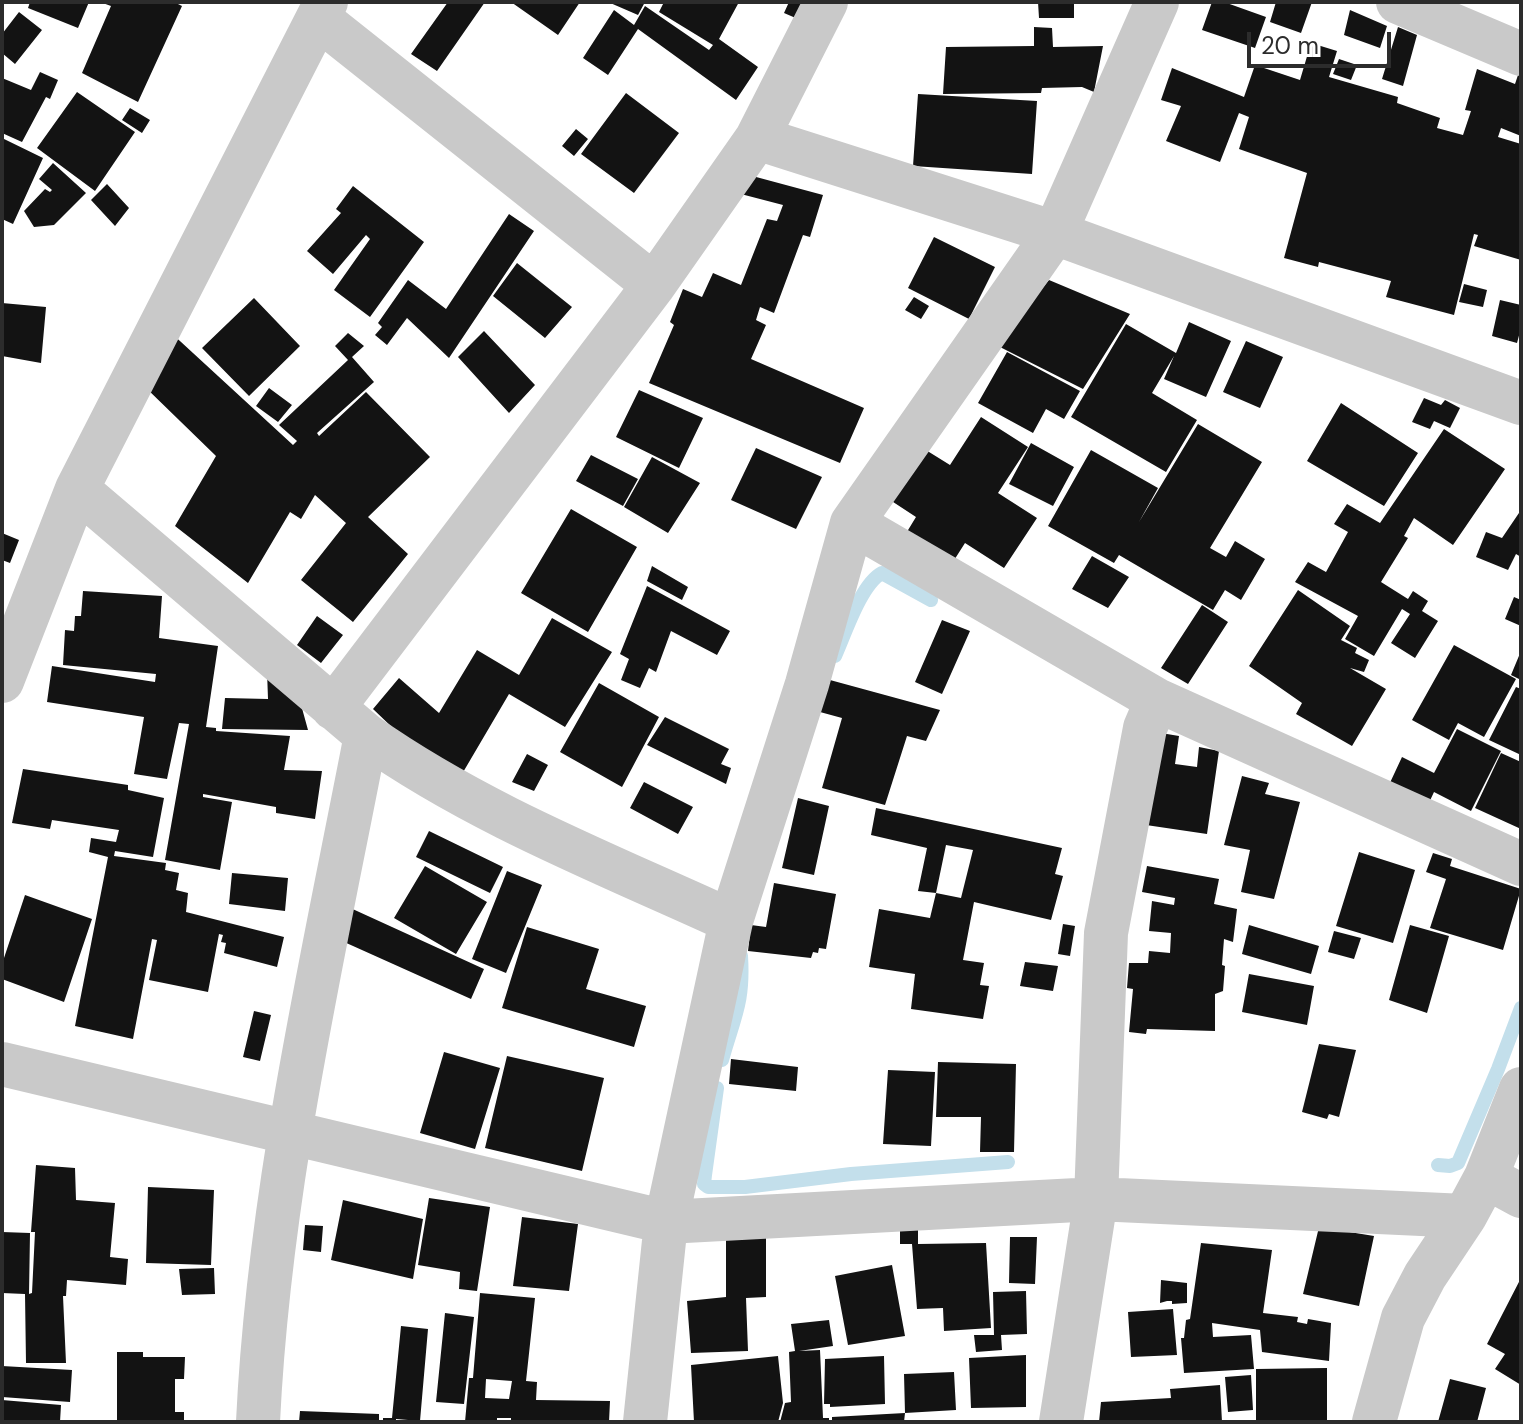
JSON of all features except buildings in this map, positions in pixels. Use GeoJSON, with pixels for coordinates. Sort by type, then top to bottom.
{"type":"FeatureCollection","features":[{"type":"Feature","properties":{"kind":"street"},"geometry":{"type":"LineString","coordinates":[[333,708],[654,285],[757,138],[826,2]]}},
{"type":"Feature","properties":{"kind":"street"},"geometry":{"type":"LineString","coordinates":[[645,1422],[666,1222],[731,921],[807,684],[852,523],[1055,233],[1157,2]]}},
{"type":"Feature","properties":{"kind":"street"},"geometry":{"type":"LineString","coordinates":[[1398,2],[1521,54]]}},
{"type":"Feature","properties":{"kind":"street"},"geometry":{"type":"LineString","coordinates":[[2,681],[10,626],[322,10],[654,285]]}},
{"type":"Feature","properties":{"kind":"street"},"geometry":{"type":"LineString","coordinates":[[757,138],[1055,233],[1521,403]]}},
{"type":"Feature","properties":{"kind":"street"},"geometry":{"type":"LineString","coordinates":[[77,489],[333,708],[413,768],[486,810],[731,921]]}},
{"type":"Feature","properties":{"kind":"street"},"geometry":{"type":"LineString","coordinates":[[852,523],[1157,700],[1521,864]]}},
{"type":"Feature","properties":{"kind":"street"},"geometry":{"type":"LineString","coordinates":[[1061,1422],[1096,1199],[1106,933],[1145,728],[1157,700]]}},
{"type":"Feature","properties":{"kind":"street"},"geometry":{"type":"LineString","coordinates":[[258,1422],[261,1354],[289,1132],[366,735]]}},
{"type":"Feature","properties":{"kind":"street"},"geometry":{"type":"LineString","coordinates":[[2,1064],[666,1222],[1096,1199],[1465,1216]]}},
{"type":"Feature","properties":{"kind":"street"},"geometry":{"type":"LineString","coordinates":[[1374,1422],[1403,1318],[1425,1276],[1465,1216],[1504,1186],[1521,1089]]}},
{"type":"Feature","properties":{"kind":"waterway"},"geometry":{"type":"LineString","coordinates":[[835,656],[861,598],[882,573],[931,600]]}},
{"type":"Feature","properties":{"kind":"waterway"},"geometry":{"type":"LineString","coordinates":[[722,1060],[739,998],[741,956]]}},
{"type":"Feature","properties":{"kind":"waterway"},"geometry":{"type":"LineString","coordinates":[[1438,1165],[1458,1163],[1521,1008]]}},
{"type":"Feature","properties":{"kind":"waterway"},"geometry":{"type":"LineString","coordinates":[[717,1088],[704,1184],[708,1187],[745,1187],[851,1174],[1008,1162]]}}]}
